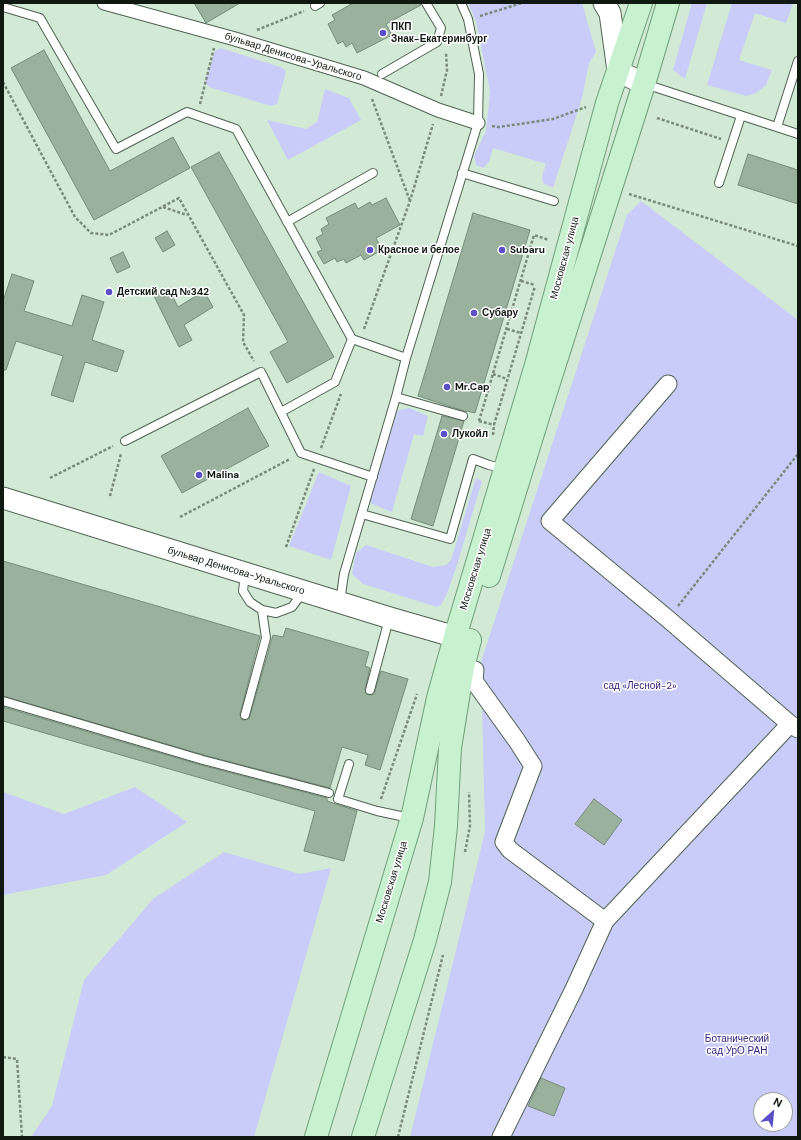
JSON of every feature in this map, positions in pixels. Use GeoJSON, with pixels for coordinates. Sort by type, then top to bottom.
{"type":"FeatureCollection","features":[{"type":"Feature","properties":{"kind":"main road","name":"Московская улица"},"geometry":{"type":"LineString","coordinates":[[363,1137],[425,940],[440,882],[446,826],[450,748],[462,667],[462,639],[506,469],[538,358],[607,103],[641,3]]}},
{"type":"Feature","properties":{"kind":"main road","name":"Московская улица"},"geometry":{"type":"LineString","coordinates":[[316,1137],[412,818],[438,698],[462,639],[539,414],[644,84],[668,3]]}},
{"type":"Feature","properties":{"kind":"street","name":"бульвар Денисова-Уральского"},"geometry":{"type":"LineString","coordinates":[[104,3],[218,34],[364,78],[438,110],[478,123]]}},
{"type":"Feature","properties":{"kind":"street"},"geometry":{"type":"LineString","coordinates":[[604,3],[610,13],[618,71],[644,84]]}},
{"type":"Feature","properties":{"kind":"street"},"geometry":{"type":"LineString","coordinates":[[501,1137],[574,989],[604,921],[794,726],[550,521],[668,384]]}},
{"type":"Feature","properties":{"kind":"street","name":"бульвар Денисова-Уральского"},"geometry":{"type":"LineString","coordinates":[[3,498],[303,592],[462,639]]}},
{"type":"Feature","properties":{"kind":"street"},"geometry":{"type":"LineString","coordinates":[[462,667],[475,670],[474,681],[533,766],[504,842],[510,850],[604,921]]}},
{"type":"Feature","properties":{"kind":"lane"},"geometry":{"type":"LineString","coordinates":[[382,74],[437,42],[440,28],[426,3]]}},
{"type":"Feature","properties":{"kind":"lane"},"geometry":{"type":"LineString","coordinates":[[340,602],[344,574],[374,477],[406,358],[478,123],[479,74],[468,20],[461,3]]}},
{"type":"Feature","properties":{"kind":"lane"},"geometry":{"type":"LineString","coordinates":[[3,7],[40,18],[116,149],[187,112],[236,129],[287,222],[356,340],[406,358]]}},
{"type":"Feature","properties":{"kind":"lane"},"geometry":{"type":"LineString","coordinates":[[777,127],[798,61]]}},
{"type":"Feature","properties":{"kind":"lane"},"geometry":{"type":"LineString","coordinates":[[644,84],[798,134]]}},
{"type":"Feature","properties":{"kind":"lane"},"geometry":{"type":"LineString","coordinates":[[719,183],[741,116]]}},
{"type":"Feature","properties":{"kind":"lane"},"geometry":{"type":"LineString","coordinates":[[287,222],[373,173]]}},
{"type":"Feature","properties":{"kind":"lane"},"geometry":{"type":"LineString","coordinates":[[462,174],[554,201]]}},
{"type":"Feature","properties":{"kind":"lane"},"geometry":{"type":"LineString","coordinates":[[281,412],[336,382],[356,340]]}},
{"type":"Feature","properties":{"kind":"lane"},"geometry":{"type":"LineString","coordinates":[[125,441],[261,372],[301,453],[374,477]]}},
{"type":"Feature","properties":{"kind":"lane"},"geometry":{"type":"LineString","coordinates":[[396,397],[462,416]]}},
{"type":"Feature","properties":{"kind":"lane"},"geometry":{"type":"LineString","coordinates":[[362,514],[450,539],[473,459],[506,469]]}},
{"type":"Feature","properties":{"kind":"lane"},"geometry":{"type":"LineString","coordinates":[[245,574],[244,591],[250,602],[262,610],[276,613],[292,607],[303,592]]}},
{"type":"Feature","properties":{"kind":"lane"},"geometry":{"type":"LineString","coordinates":[[245,715],[266,638],[262,610]]}},
{"type":"Feature","properties":{"kind":"lane"},"geometry":{"type":"LineString","coordinates":[[370,690],[390,618]]}},
{"type":"Feature","properties":{"kind":"lane"},"geometry":{"type":"LineString","coordinates":[[3,701],[203,760],[329,793]]}},
{"type":"Feature","properties":{"kind":"lane"},"geometry":{"type":"LineString","coordinates":[[349,764],[338,799],[412,818]]}},
{"type":"Feature","properties":{"kind":"path"},"geometry":{"type":"LineString","coordinates":[[468,20],[522,3]]}},
{"type":"Feature","properties":{"kind":"path"},"geometry":{"type":"LineString","coordinates":[[234,39],[318,5]]}},
{"type":"Feature","properties":{"kind":"path"},"geometry":{"type":"LineString","coordinates":[[197,116],[218,34]]}},
{"type":"Feature","properties":{"kind":"path"},"geometry":{"type":"LineString","coordinates":[[356,340],[410,201],[438,110],[447,70],[446,48]]}},
{"type":"Feature","properties":{"kind":"path"},"geometry":{"type":"LineString","coordinates":[[364,78],[410,201]]}},
{"type":"Feature","properties":{"kind":"path"},"geometry":{"type":"LineString","coordinates":[[3,82],[75,217],[92,232],[109,235],[179,198],[244,315],[243,342],[261,372]]}},
{"type":"Feature","properties":{"kind":"path"},"geometry":{"type":"LineString","coordinates":[[478,123],[499,127],[553,119],[586,107]]}},
{"type":"Feature","properties":{"kind":"path"},"geometry":{"type":"LineString","coordinates":[[657,118],[732,143]]}},
{"type":"Feature","properties":{"kind":"path"},"geometry":{"type":"LineString","coordinates":[[623,192],[798,246]]}},
{"type":"Feature","properties":{"kind":"path"},"geometry":{"type":"LineString","coordinates":[[163,206],[188,215]]}},
{"type":"Feature","properties":{"kind":"path"},"geometry":{"type":"LineString","coordinates":[[479,421],[534,235],[549,240]]}},
{"type":"Feature","properties":{"kind":"path"},"geometry":{"type":"LineString","coordinates":[[521,281],[535,285]]}},
{"type":"Feature","properties":{"kind":"path"},"geometry":{"type":"LineString","coordinates":[[506,329],[521,333]]}},
{"type":"Feature","properties":{"kind":"path"},"geometry":{"type":"LineString","coordinates":[[493,374],[507,379]]}},
{"type":"Feature","properties":{"kind":"path"},"geometry":{"type":"LineString","coordinates":[[286,547],[341,392]]}},
{"type":"Feature","properties":{"kind":"path"},"geometry":{"type":"LineString","coordinates":[[462,416],[494,425]]}},
{"type":"Feature","properties":{"kind":"path"},"geometry":{"type":"LineString","coordinates":[[50,478],[125,441]]}},
{"type":"Feature","properties":{"kind":"path"},"geometry":{"type":"LineString","coordinates":[[110,496],[125,441]]}},
{"type":"Feature","properties":{"kind":"path"},"geometry":{"type":"LineString","coordinates":[[180,517],[301,453]]}},
{"type":"Feature","properties":{"kind":"path"},"geometry":{"type":"LineString","coordinates":[[668,619],[798,454]]}},
{"type":"Feature","properties":{"kind":"path"},"geometry":{"type":"LineString","coordinates":[[377,810],[418,691]]}},
{"type":"Feature","properties":{"kind":"path"},"geometry":{"type":"LineString","coordinates":[[3,1057],[16,1058],[22,1137]]}},
{"type":"Feature","properties":{"kind":"green space"},"geometry":{"type":"Polygon","coordinates":[[[468,3],[582,3],[596,52],[589,63],[582,98],[553,188],[543,183],[542,177],[546,164],[493,148],[489,162],[483,168],[476,165],[474,156],[486,131],[490,91],[476,21],[468,3]]]}},
{"type":"Feature","properties":{"kind":"green space"},"geometry":{"type":"Polygon","coordinates":[[[692,3],[707,3],[685,79],[673,70],[692,3]]]}},
{"type":"Feature","properties":{"kind":"green space"},"geometry":{"type":"Polygon","coordinates":[[[732,3],[793,3],[786,23],[755,13],[739,60],[772,70],[766,85],[756,93],[746,96],[707,85],[732,3]]]}},
{"type":"Feature","properties":{"kind":"green space"},"geometry":{"type":"Polygon","coordinates":[[[221,48],[283,68],[286,72],[277,104],[271,106],[209,87],[205,81],[215,51],[221,48]]]}},
{"type":"Feature","properties":{"kind":"green space"},"geometry":{"type":"Polygon","coordinates":[[[325,89],[349,98],[361,120],[288,160],[267,120],[306,129],[317,122],[325,89]]]}},
{"type":"Feature","properties":{"kind":"green space","name":"сад «Лесной-2»"},"geometry":{"type":"Polygon","coordinates":[[[641,201],[798,320],[798,1137],[410,1137],[485,832],[481,662],[627,215],[641,201]]]}},
{"type":"Feature","properties":{"kind":"green space"},"geometry":{"type":"Polygon","coordinates":[[[409,408],[428,416],[423,436],[414,434],[392,512],[370,503],[395,413],[409,408]]]}},
{"type":"Feature","properties":{"kind":"green space"},"geometry":{"type":"Polygon","coordinates":[[[319,472],[351,486],[331,560],[289,546],[319,472]]]}},
{"type":"Feature","properties":{"kind":"green space"},"geometry":{"type":"Polygon","coordinates":[[[476,478],[482,481],[457,565],[447,594],[441,605],[437,607],[363,584],[352,574],[356,553],[366,545],[433,567],[446,565],[451,560],[476,478]]]}},
{"type":"Feature","properties":{"kind":"green space"},"geometry":{"type":"Polygon","coordinates":[[[135,787],[187,822],[106,875],[3,895],[3,792],[64,814],[135,787]]]}},
{"type":"Feature","properties":{"kind":"green space"},"geometry":{"type":"Polygon","coordinates":[[[224,852],[300,874],[331,868],[254,1137],[31,1137],[52,1106],[84,980],[153,899],[224,852]]]}},
{"type":"Feature","properties":{"kind":"building"},"geometry":{"type":"Polygon","coordinates":[[[194,3],[240,3],[206,23],[194,3]]]}},
{"type":"Feature","properties":{"kind":"building"},"geometry":{"type":"Polygon","coordinates":[[[353,3],[421,3],[421,5],[386,24],[392,35],[357,53],[352,43],[346,47],[343,41],[338,44],[328,24],[335,20],[332,15],[353,3]]]}},
{"type":"Feature","properties":{"kind":"building"},"geometry":{"type":"Polygon","coordinates":[[[44,50],[110,171],[173,137],[190,168],[94,220],[11,68],[44,50]]]}},
{"type":"Feature","properties":{"kind":"building"},"geometry":{"type":"Polygon","coordinates":[[[219,152],[334,357],[287,383],[270,352],[288,342],[191,167],[219,152]]]}},
{"type":"Feature","properties":{"kind":"building"},"geometry":{"type":"Polygon","coordinates":[[[748,154],[798,170],[798,204],[738,185],[748,154]]]}},
{"type":"Feature","properties":{"kind":"building"},"geometry":{"type":"Polygon","coordinates":[[[386,198],[400,225],[376,238],[382,250],[364,260],[361,255],[346,263],[344,259],[337,262],[335,258],[324,264],[317,252],[322,250],[316,238],[323,234],[321,229],[329,224],[326,218],[355,203],[358,209],[370,202],[372,205],[386,198]]]}},
{"type":"Feature","properties":{"kind":"building","name":"Субару"},"geometry":{"type":"Polygon","coordinates":[[[473,213],[530,230],[475,413],[467,412],[418,396],[473,213]]]}},
{"type":"Feature","properties":{"kind":"building"},"geometry":{"type":"Polygon","coordinates":[[[167,231],[175,245],[163,252],[155,238],[167,231]]]}},
{"type":"Feature","properties":{"kind":"building"},"geometry":{"type":"Polygon","coordinates":[[[123,252],[130,267],[117,273],[110,258],[123,252]]]}},
{"type":"Feature","properties":{"kind":"building"},"geometry":{"type":"Polygon","coordinates":[[[12,274],[34,281],[24,311],[72,326],[82,295],[104,302],[92,340],[124,351],[117,372],[85,362],[73,402],[51,395],[63,356],[16,341],[6,370],[3,370],[3,301],[12,274]]]}},
{"type":"Feature","properties":{"kind":"building"},"geometry":{"type":"Polygon","coordinates":[[[169,289],[178,307],[204,291],[213,307],[184,325],[192,340],[179,347],[154,296],[169,289]]]}},
{"type":"Feature","properties":{"kind":"building"},"geometry":{"type":"Polygon","coordinates":[[[248,408],[269,446],[182,493],[161,456],[248,408]]]}},
{"type":"Feature","properties":{"kind":"building"},"geometry":{"type":"Polygon","coordinates":[[[442,416],[464,421],[433,526],[411,519],[442,416]]]}},
{"type":"Feature","properties":{"kind":"building"},"geometry":{"type":"Polygon","coordinates":[[[3,561],[260,636],[240,714],[241,719],[244,720],[249,719],[273,635],[283,637],[286,628],[369,652],[365,666],[370,668],[365,689],[366,694],[374,694],[381,671],[408,679],[380,770],[365,765],[368,755],[342,747],[330,788],[204,755],[3,696],[3,561]]]}},
{"type":"Feature","properties":{"kind":"building"},"geometry":{"type":"Polygon","coordinates":[[[3,707],[201,765],[327,798],[327,801],[357,811],[344,861],[304,851],[315,811],[3,721],[3,707]]]}},
{"type":"Feature","properties":{"kind":"building"},"geometry":{"type":"Polygon","coordinates":[[[594,799],[622,820],[604,845],[575,824],[594,799]]]}},
{"type":"Feature","properties":{"kind":"building"},"geometry":{"type":"Polygon","coordinates":[[[541,1078],[565,1088],[554,1116],[528,1106],[541,1078]]]}},
{"type":"Feature","properties":{"kind":"place","name":"ПКП Знак-Екатеринбург"},"geometry":{"type":"Point","coordinates":[383,33]}},
{"type":"Feature","properties":{"kind":"place","name":"Красное и белое"},"geometry":{"type":"Point","coordinates":[370,250]}},
{"type":"Feature","properties":{"kind":"place","name":"Subaru"},"geometry":{"type":"Point","coordinates":[502,250]}},
{"type":"Feature","properties":{"kind":"place","name":"Детский сад №342"},"geometry":{"type":"Point","coordinates":[109,292]}},
{"type":"Feature","properties":{"kind":"place","name":"Субару"},"geometry":{"type":"Point","coordinates":[474,313]}},
{"type":"Feature","properties":{"kind":"place","name":"Mr.Cap"},"geometry":{"type":"Point","coordinates":[447,387]}},
{"type":"Feature","properties":{"kind":"place","name":"Лукойл"},"geometry":{"type":"Point","coordinates":[444,434]}},
{"type":"Feature","properties":{"kind":"place","name":"Malina"},"geometry":{"type":"Point","coordinates":[199,475]}},
{"type":"Feature","properties":{"kind":"park label","name":"Ботанический сад УрО РАН"},"geometry":{"type":"Point","coordinates":[737,1044]}}]}
